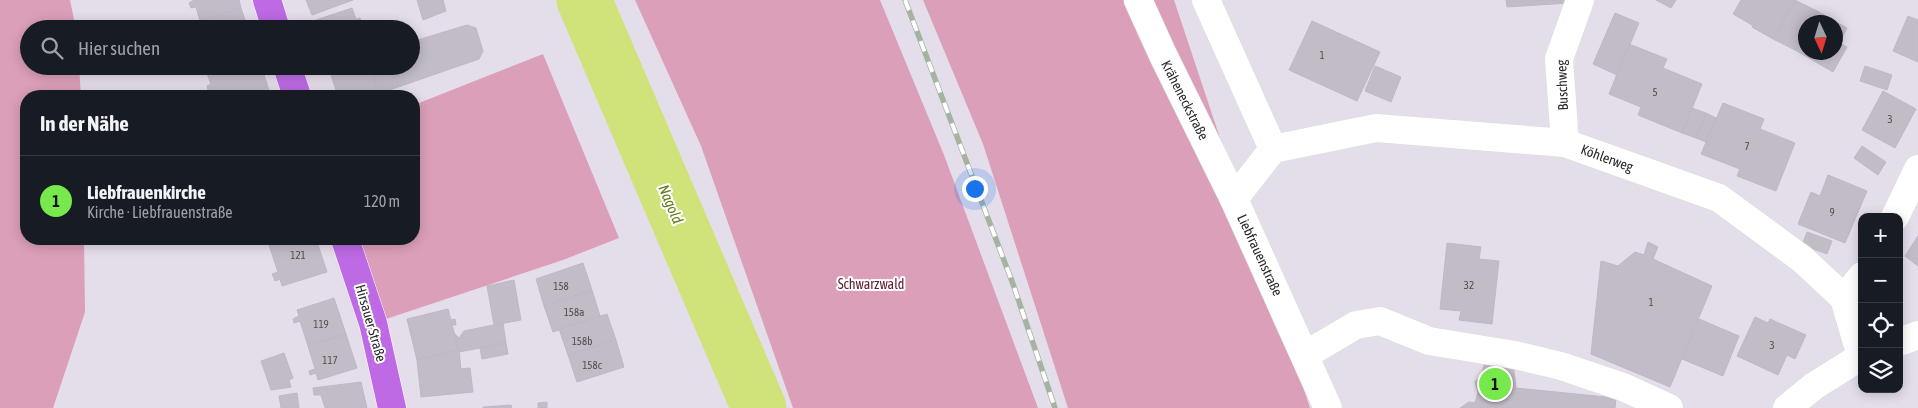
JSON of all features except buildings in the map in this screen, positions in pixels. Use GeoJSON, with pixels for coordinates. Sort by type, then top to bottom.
{"type":"FeatureCollection","features":[{"type":"Feature","properties":{"kind":"main road"},"geometry":{"type":"LineString","coordinates":[[267,0],[273,20]]}},
{"type":"Feature","properties":{"kind":"main road"},"geometry":{"type":"LineString","coordinates":[[290,75],[295,90]]}},
{"type":"Feature","properties":{"kind":"main road","name":"Hirsauer Straße"},"geometry":{"type":"LineString","coordinates":[[348,245],[373,323],[392,408]]}},
{"type":"Feature","properties":{"kind":"street","name":"Kräheneckstraße"},"geometry":{"type":"LineString","coordinates":[[1138,0],[1234,199]]}},
{"type":"Feature","properties":{"kind":"street"},"geometry":{"type":"LineString","coordinates":[[1206,0],[1273,149]]}},
{"type":"Feature","properties":{"kind":"street","name":"Buschweg"},"geometry":{"type":"LineString","coordinates":[[1565,143],[1559,59],[1580,0]]}},
{"type":"Feature","properties":{"kind":"street","name":"Köhlerweg"},"geometry":{"type":"LineString","coordinates":[[1273,149],[1376,128],[1565,143],[1719,198],[1802,259],[1844,298]]}},
{"type":"Feature","properties":{"kind":"street","name":"Liebfrauenstraße"},"geometry":{"type":"LineString","coordinates":[[1273,149],[1234,199],[1328,408]]}},
{"type":"Feature","properties":{"kind":"street"},"geometry":{"type":"LineString","coordinates":[[1897,213],[1918,169]]}},
{"type":"Feature","properties":{"kind":"street"},"geometry":{"type":"LineString","coordinates":[[1858,281],[1844,298],[1860,348]]}},
{"type":"Feature","properties":{"kind":"street"},"geometry":{"type":"LineString","coordinates":[[1305,355],[1356,326],[1380,321],[1429,340],[1515,355],[1561,366],[1623,387],[1668,408]]}},
{"type":"Feature","properties":{"kind":"street"},"geometry":{"type":"LineString","coordinates":[[1903,340],[1918,334]]}},
{"type":"Feature","properties":{"kind":"street"},"geometry":{"type":"LineString","coordinates":[[1787,408],[1814,386],[1858,358]]}},
{"type":"Feature","properties":{"kind":"green space"},"geometry":{"type":"Polygon","coordinates":[[[0,0],[70,0],[74,20],[20,20],[20,75],[80,75],[81,90],[20,90],[20,245],[84,245],[85,312],[53,408],[0,408],[0,0]]]}},
{"type":"Feature","properties":{"kind":"green space","name":"Schwarzwald"},"geometry":{"type":"Polygon","coordinates":[[[635,0],[880,0],[944,155],[1038,408],[793,408],[701,146],[635,0]]]}},
{"type":"Feature","properties":{"kind":"green space"},"geometry":{"type":"Polygon","coordinates":[[[923,0],[1174,0],[1310,408],[1068,408],[983,144],[923,0]]]}},
{"type":"Feature","properties":{"kind":"green space"},"geometry":{"type":"Polygon","coordinates":[[[543,54],[619,238],[563,260],[386,319],[361,245],[420,245],[420,103],[543,54]]]}},
{"type":"Feature","properties":{"kind":"waterway","name":"Nagold"},"geometry":{"type":"LineString","coordinates":[[584,0],[759,408]]}},
{"type":"Feature","properties":{"kind":"railway"},"geometry":{"type":"LineString","coordinates":[[905,0],[1013,284],[1055,408]]}},
{"type":"Feature","properties":{"kind":"place","name":"Liebfrauenkirche"},"geometry":{"type":"Point","coordinates":[1495,384]}}]}
